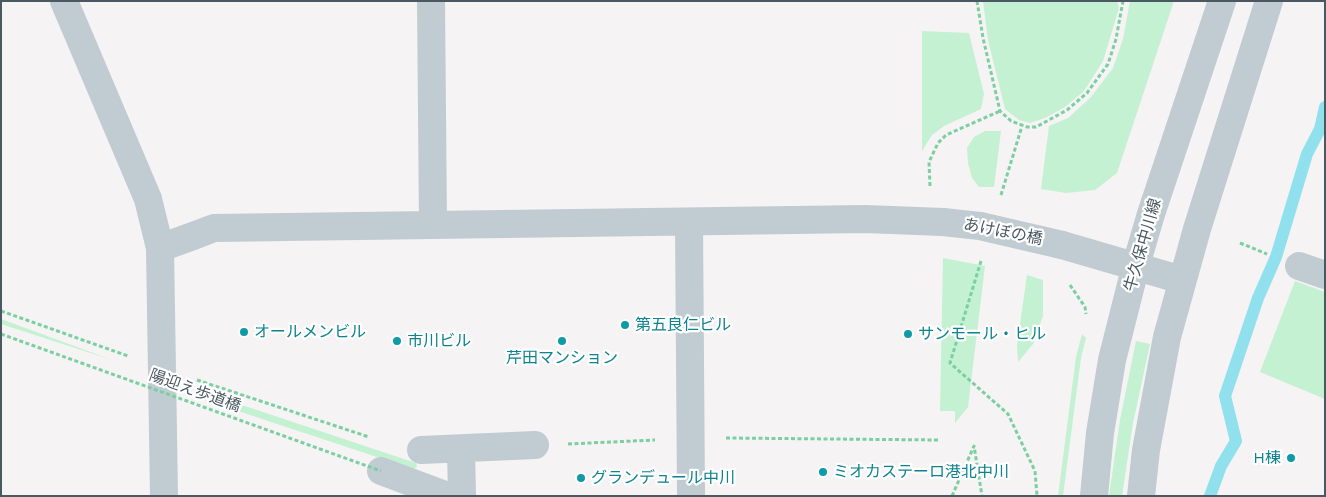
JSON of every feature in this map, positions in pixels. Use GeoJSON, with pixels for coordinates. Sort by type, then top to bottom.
{"type":"FeatureCollection","features":[{"type":"Feature","properties":{"kind":"street"},"geometry":{"type":"LineString","coordinates":[[64,1],[148,199],[160,248],[164,496]]}},
{"type":"Feature","properties":{"kind":"street"},"geometry":{"type":"LineString","coordinates":[[431,1],[434,225]]}},
{"type":"Feature","properties":{"kind":"street","name":"牛久保中川線"},"geometry":{"type":"LineString","coordinates":[[1094,496],[1100,433],[1112,360],[1136,265],[1151,214],[1222,1]]}},
{"type":"Feature","properties":{"kind":"street"},"geometry":{"type":"LineString","coordinates":[[1141,496],[1155,397],[1167,337],[1182,280],[1269,1]]}},
{"type":"Feature","properties":{"kind":"street","name":"あけぼの橋"},"geometry":{"type":"LineString","coordinates":[[160,248],[214,228],[865,220],[943,222],[980,226],[1062,244],[1182,280]]}},
{"type":"Feature","properties":{"kind":"street"},"geometry":{"type":"LineString","coordinates":[[689,222],[692,496]]}},
{"type":"Feature","properties":{"kind":"street"},"geometry":{"type":"LineString","coordinates":[[1299,266],[1325,275]]}},
{"type":"Feature","properties":{"kind":"street"},"geometry":{"type":"LineString","coordinates":[[421,450],[535,445]]}},
{"type":"Feature","properties":{"kind":"street"},"geometry":{"type":"LineString","coordinates":[[461,449],[462,496]]}},
{"type":"Feature","properties":{"kind":"street"},"geometry":{"type":"LineString","coordinates":[[381,471],[448,496]]}},
{"type":"Feature","properties":{"kind":"path"},"geometry":{"type":"LineString","coordinates":[[977,1],[983,38],[1000,111],[1011,121],[1022,126],[1036,127],[1067,110],[1088,93],[1108,64],[1116,39],[1123,1]]}},
{"type":"Feature","properties":{"kind":"path"},"geometry":{"type":"LineString","coordinates":[[930,189],[929,162],[938,143],[946,135],[1000,111]]}},
{"type":"Feature","properties":{"kind":"path"},"geometry":{"type":"LineString","coordinates":[[999,202],[1022,126]]}},
{"type":"Feature","properties":{"kind":"path"},"geometry":{"type":"LineString","coordinates":[[982,259],[950,363],[1008,414],[1035,470],[1037,496]]}},
{"type":"Feature","properties":{"kind":"path"},"geometry":{"type":"LineString","coordinates":[[1,311],[132,358]]}},
{"type":"Feature","properties":{"kind":"path","name":"陽迎え歩道橋"},"geometry":{"type":"LineString","coordinates":[[1,334],[381,471]]}},
{"type":"Feature","properties":{"kind":"path"},"geometry":{"type":"LineString","coordinates":[[191,378],[403,449],[421,450]]}},
{"type":"Feature","properties":{"kind":"path"},"geometry":{"type":"LineString","coordinates":[[535,445],[691,438],[939,440]]}},
{"type":"Feature","properties":{"kind":"path"},"geometry":{"type":"LineString","coordinates":[[952,496],[974,446],[982,496]]}},
{"type":"Feature","properties":{"kind":"green space"},"geometry":{"type":"Polygon","coordinates":[[[983,1],[1117,1],[1119,8],[1103,61],[1084,91],[1065,107],[1045,118],[1030,123],[1019,120],[1005,109],[988,40],[983,1]]]}},
{"type":"Feature","properties":{"kind":"green space"},"geometry":{"type":"Polygon","coordinates":[[[1130,1],[1174,1],[1117,173],[1095,190],[1066,193],[1041,189],[1049,126],[1068,118],[1091,97],[1113,68],[1123,39],[1130,1]]]}},
{"type":"Feature","properties":{"kind":"green space"},"geometry":{"type":"Polygon","coordinates":[[[922,31],[969,33],[984,94],[981,109],[944,126],[932,135],[922,151],[922,31]]]}},
{"type":"Feature","properties":{"kind":"green space"},"geometry":{"type":"Polygon","coordinates":[[[985,131],[1001,131],[994,187],[979,187],[972,178],[968,163],[967,148],[974,137],[985,131]]]}},
{"type":"Feature","properties":{"kind":"green space"},"geometry":{"type":"Polygon","coordinates":[[[943,258],[985,266],[968,407],[955,423],[955,411],[940,411],[943,258]]]}},
{"type":"Feature","properties":{"kind":"green space"},"geometry":{"type":"Polygon","coordinates":[[[1027,275],[1043,280],[1043,316],[1033,344],[1018,362],[1017,345],[1027,275]]]}},
{"type":"Feature","properties":{"kind":"green space"},"geometry":{"type":"Polygon","coordinates":[[[1295,281],[1325,292],[1325,399],[1260,372],[1295,281]]]}},
{"type":"Feature","properties":{"kind":"green space"},"geometry":{"type":"Polygon","coordinates":[[[1,319],[112,360],[1,324],[1,319]]]}},
{"type":"Feature","properties":{"kind":"green space"},"geometry":{"type":"Polygon","coordinates":[[[1082,334],[1086,338],[1081,358],[1063,496],[1058,496],[1076,357],[1082,334]]]}},
{"type":"Feature","properties":{"kind":"green space"},"geometry":{"type":"Polygon","coordinates":[[[1136,341],[1150,344],[1133,423],[1122,496],[1109,496],[1120,420],[1136,341]]]}},
{"type":"Feature","properties":{"kind":"green space"},"geometry":{"type":"Polygon","coordinates":[[[200,391],[416,463],[417,467],[413,469],[199,398],[200,391]]]}},
{"type":"Feature","properties":{"kind":"waterway"},"geometry":{"type":"LineString","coordinates":[[1210,496],[1221,466],[1236,441],[1225,396],[1258,298],[1276,257],[1307,154],[1320,129],[1325,107]]}},
{"type":"Feature","properties":{"kind":"place","name":"第五良仁ビル"},"geometry":{"type":"Point","coordinates":[625,325]}},
{"type":"Feature","properties":{"kind":"place","name":"オールメンビル"},"geometry":{"type":"Point","coordinates":[244,332]}},
{"type":"Feature","properties":{"kind":"place","name":"サンモール・ヒル"},"geometry":{"type":"Point","coordinates":[908,334]}},
{"type":"Feature","properties":{"kind":"place","name":"市川ビル"},"geometry":{"type":"Point","coordinates":[397,341]}},
{"type":"Feature","properties":{"kind":"place","name":"芹田マンション"},"geometry":{"type":"Point","coordinates":[562,341]}},
{"type":"Feature","properties":{"kind":"place","name":"H棟"},"geometry":{"type":"Point","coordinates":[1291,458]}},
{"type":"Feature","properties":{"kind":"place","name":"ミオカステーロ港北中川"},"geometry":{"type":"Point","coordinates":[823,472]}},
{"type":"Feature","properties":{"kind":"place","name":"グランデュール中川"},"geometry":{"type":"Point","coordinates":[581,478]}}]}
